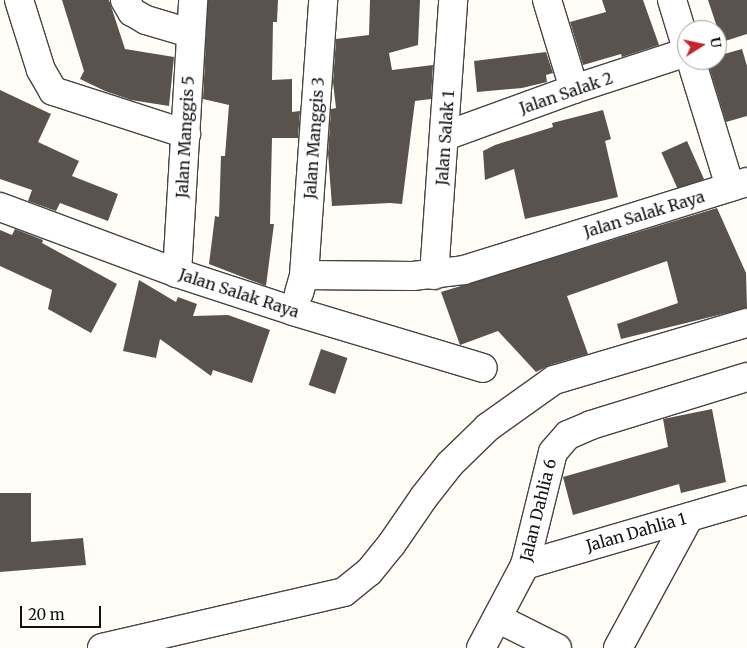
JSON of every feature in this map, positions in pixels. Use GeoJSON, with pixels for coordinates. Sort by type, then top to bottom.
{"type":"FeatureCollection","features":[{"type":"Feature","properties":{"kind":"street"},"geometry":{"type":"LineString","coordinates":[[20,0],[41,70],[53,91],[186,134]]}},
{"type":"Feature","properties":{"kind":"street"},"geometry":{"type":"LineString","coordinates":[[124,0],[132,12],[146,20],[190,33]]}},
{"type":"Feature","properties":{"kind":"street","name":"Jalan Manggis 5"},"geometry":{"type":"LineString","coordinates":[[177,273],[193,0]]}},
{"type":"Feature","properties":{"kind":"street","name":"Jalan Manggis 3"},"geometry":{"type":"LineString","coordinates":[[294,311],[304,275],[323,0]]}},
{"type":"Feature","properties":{"kind":"street","name":"Jalan Salak 1"},"geometry":{"type":"LineString","coordinates":[[434,275],[453,0]]}},
{"type":"Feature","properties":{"kind":"street"},"geometry":{"type":"LineString","coordinates":[[547,0],[574,89]]}},
{"type":"Feature","properties":{"kind":"street"},"geometry":{"type":"LineString","coordinates":[[672,0],[678,20]]}},
{"type":"Feature","properties":{"kind":"street","name":"Jalan Salak 2"},"geometry":{"type":"LineString","coordinates":[[445,136],[677,53]]}},
{"type":"Feature","properties":{"kind":"street"},"geometry":{"type":"LineString","coordinates":[[694,70],[739,185]]}},
{"type":"Feature","properties":{"kind":"street","name":"Jalan Salak Raya"},"geometry":{"type":"LineString","coordinates":[[304,275],[434,275],[464,270],[739,185]]}},
{"type":"Feature","properties":{"kind":"street","name":"Jalan Salak Raya"},"geometry":{"type":"LineString","coordinates":[[0,207],[177,273],[294,311],[483,368]]}},
{"type":"Feature","properties":{"kind":"street"},"geometry":{"type":"LineString","coordinates":[[102,648],[344,592],[369,572],[450,464],[488,427],[554,380],[747,323]]}},
{"type":"Feature","properties":{"kind":"street","name":"Jalan Dahlia 6"},"geometry":{"type":"LineString","coordinates":[[481,648],[525,565],[553,452],[568,435],[591,425],[747,377]]}},
{"type":"Feature","properties":{"kind":"street","name":"Jalan Dahlia 1"},"geometry":{"type":"LineString","coordinates":[[525,565],[747,500]]}},
{"type":"Feature","properties":{"kind":"street"},"geometry":{"type":"LineString","coordinates":[[618,648],[689,517]]}},
{"type":"Feature","properties":{"kind":"street"},"geometry":{"type":"LineString","coordinates":[[497,618],[557,648]]}},
{"type":"Feature","properties":{"kind":"building"},"geometry":{"type":"Polygon","coordinates":[[[62,0],[109,0],[125,49],[174,57],[169,106],[131,100],[105,91],[80,79],[84,71],[62,0]]]}},
{"type":"Feature","properties":{"kind":"building"},"geometry":{"type":"Polygon","coordinates":[[[208,0],[278,0],[277,22],[273,22],[272,80],[292,79],[292,112],[300,111],[298,138],[272,138],[270,224],[274,224],[266,286],[209,264],[215,216],[219,217],[221,156],[225,156],[229,105],[203,99],[208,0]]]}},
{"type":"Feature","properties":{"kind":"building"},"geometry":{"type":"Polygon","coordinates":[[[370,0],[420,0],[418,45],[389,53],[392,70],[433,65],[431,99],[415,101],[402,204],[332,206],[328,153],[331,109],[336,108],[333,82],[336,39],[369,35],[370,0]]]}},
{"type":"Feature","properties":{"kind":"building"},"geometry":{"type":"Polygon","coordinates":[[[602,0],[643,0],[659,45],[622,57],[621,54],[583,65],[570,22],[606,12],[602,0]]]}},
{"type":"Feature","properties":{"kind":"building"},"geometry":{"type":"Polygon","coordinates":[[[708,0],[747,0],[747,34],[727,40],[727,20],[715,20],[708,0]]]}},
{"type":"Feature","properties":{"kind":"building"},"geometry":{"type":"Polygon","coordinates":[[[742,49],[747,66],[747,116],[726,122],[710,70],[727,70],[727,53],[742,49]]]}},
{"type":"Feature","properties":{"kind":"building"},"geometry":{"type":"Polygon","coordinates":[[[546,52],[553,73],[546,75],[547,82],[522,88],[477,92],[474,61],[546,52]]]}},
{"type":"Feature","properties":{"kind":"building"},"geometry":{"type":"Polygon","coordinates":[[[0,90],[51,114],[38,142],[79,161],[72,176],[118,194],[108,221],[60,203],[56,211],[28,201],[32,190],[0,179],[0,90]]]}},
{"type":"Feature","properties":{"kind":"building"},"geometry":{"type":"Polygon","coordinates":[[[603,110],[611,139],[605,141],[618,197],[525,219],[514,169],[485,180],[483,151],[495,145],[553,127],[552,123],[603,110]]]}},
{"type":"Feature","properties":{"kind":"building"},"geometry":{"type":"Polygon","coordinates":[[[687,141],[704,179],[679,191],[661,152],[687,141]]]}},
{"type":"Feature","properties":{"kind":"building"},"geometry":{"type":"Polygon","coordinates":[[[717,208],[746,273],[747,308],[621,339],[617,324],[678,303],[667,261],[567,296],[588,354],[550,365],[536,372],[498,331],[460,345],[441,292],[717,208]]]}},
{"type":"Feature","properties":{"kind":"building"},"geometry":{"type":"Polygon","coordinates":[[[15,229],[43,240],[42,243],[117,284],[91,333],[48,309],[52,290],[0,266],[0,230],[12,235],[15,229]]]}},
{"type":"Feature","properties":{"kind":"building"},"geometry":{"type":"Polygon","coordinates":[[[139,280],[176,302],[178,297],[197,304],[193,316],[228,315],[270,330],[252,383],[213,370],[211,376],[160,339],[156,358],[123,351],[139,280]]]}},
{"type":"Feature","properties":{"kind":"building"},"geometry":{"type":"Polygon","coordinates":[[[321,349],[347,358],[335,394],[309,385],[321,349]]]}},
{"type":"Feature","properties":{"kind":"building"},"geometry":{"type":"Polygon","coordinates":[[[712,409],[726,482],[681,493],[679,484],[573,515],[563,477],[668,447],[663,419],[712,409]]]}},
{"type":"Feature","properties":{"kind":"building"},"geometry":{"type":"Polygon","coordinates":[[[0,493],[31,493],[31,542],[83,538],[86,565],[0,572],[0,493]]]}}]}
